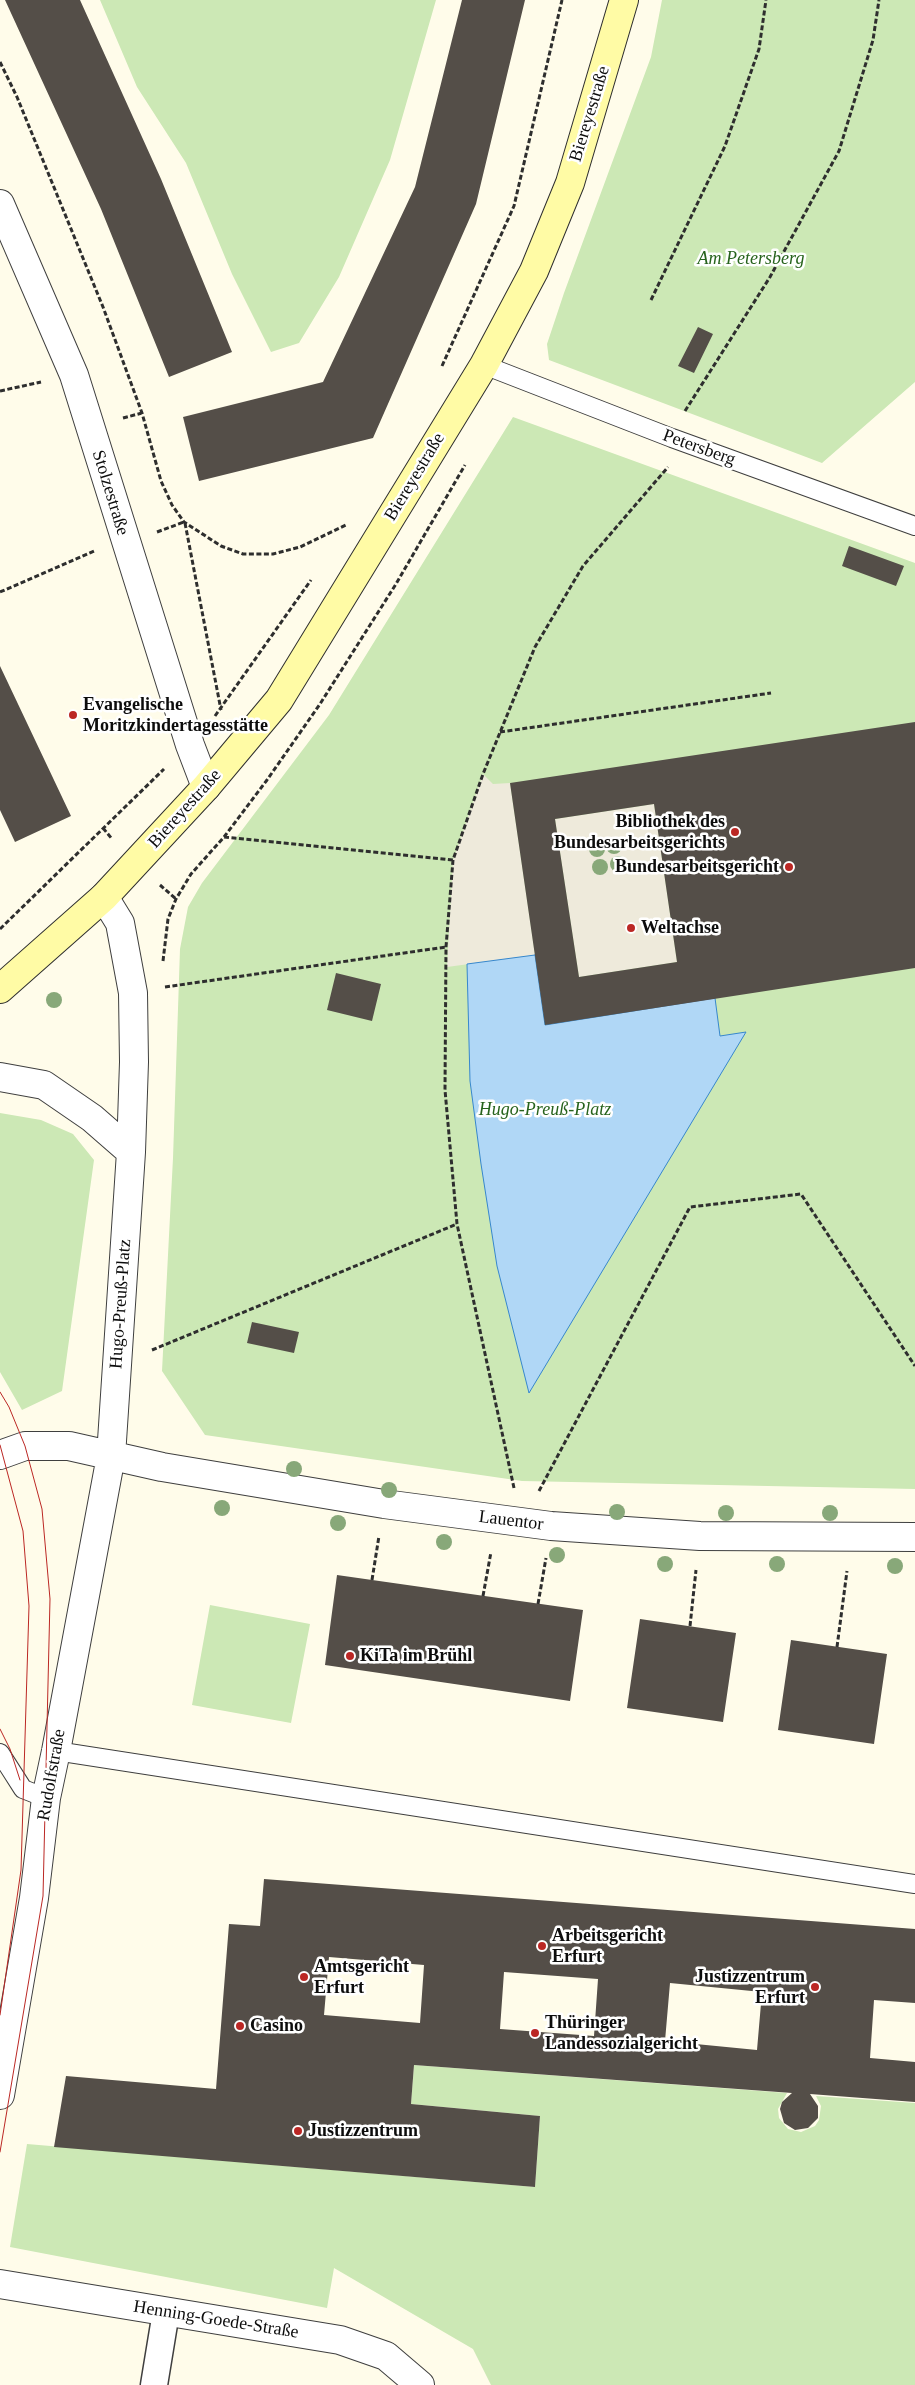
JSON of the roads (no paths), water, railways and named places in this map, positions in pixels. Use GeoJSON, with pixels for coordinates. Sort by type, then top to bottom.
{"type":"FeatureCollection","features":[{"type":"Feature","properties":{"kind":"main road","name":"Biereyestraße"},"geometry":{"type":"LineString","coordinates":[[0,989],[104,897],[206,787],[278,700],[484,365],[534,271],[570,183],[624,0]]}},
{"type":"Feature","properties":{"kind":"street","name":"Stolzestraße"},"geometry":{"type":"LineString","coordinates":[[0,204],[74,375],[190,745],[206,787]]}},
{"type":"Feature","properties":{"kind":"street","name":"Hugo-Preuß-Platz"},"geometry":{"type":"LineString","coordinates":[[104,897],[120,923],[133,993],[134,1062],[131,1152],[111,1456]]}},
{"type":"Feature","properties":{"kind":"street"},"geometry":{"type":"LineString","coordinates":[[0,1077],[44,1085],[92,1118],[131,1152]]}},
{"type":"Feature","properties":{"kind":"street","name":"Lauentor"},"geometry":{"type":"LineString","coordinates":[[0,1454],[25,1446],[69,1446],[162,1467],[384,1504],[551,1526],[700,1536],[915,1537]]}},
{"type":"Feature","properties":{"kind":"street","name":"Rudolfstraße"},"geometry":{"type":"LineString","coordinates":[[0,2095],[34,1898],[46,1798],[111,1456]]}},
{"type":"Feature","properties":{"kind":"street","name":"Henning-Goede-Straße"},"geometry":{"type":"LineString","coordinates":[[0,2284],[340,2340],[386,2356],[420,2385]]}},
{"type":"Feature","properties":{"kind":"street"},"geometry":{"type":"LineString","coordinates":[[154,2385],[166,2312]]}},
{"type":"Feature","properties":{"kind":"lane","name":"Petersberg"},"geometry":{"type":"LineString","coordinates":[[484,365],[672,438],[915,526]]}},
{"type":"Feature","properties":{"kind":"lane"},"geometry":{"type":"LineString","coordinates":[[56,1751],[915,1884]]}},
{"type":"Feature","properties":{"kind":"lane"},"geometry":{"type":"LineString","coordinates":[[0,1753],[23,1789],[46,1798]]}},
{"type":"Feature","properties":{"kind":"water"},"geometry":{"type":"Polygon","coordinates":[[[535,955],[545,1025],[715,998],[720,1036],[746,1032],[529,1393],[497,1266],[481,1164],[470,1081],[467,964],[535,955]]]}},
{"type":"Feature","properties":{"kind":"tram line"},"geometry":{"type":"LineString","coordinates":[[0,1392],[9,1407],[25,1446],[42,1509],[50,1599],[43,1896],[0,2152]]}},
{"type":"Feature","properties":{"kind":"tram line"},"geometry":{"type":"LineString","coordinates":[[0,1445],[23,1531],[29,1606],[21,1870],[0,2015]]}},
{"type":"Feature","properties":{"kind":"tram line"},"geometry":{"type":"LineString","coordinates":[[0,1729],[10,1749],[20,1780]]}},
{"type":"Feature","properties":{"kind":"place","name":"Evangelische Moritzkindertagesstätte"},"geometry":{"type":"Point","coordinates":[73,715]}},
{"type":"Feature","properties":{"kind":"place","name":"Bibliothek des Bundesarbeitsgerichts"},"geometry":{"type":"Point","coordinates":[735,832]}},
{"type":"Feature","properties":{"kind":"place","name":"Bundesarbeitsgericht"},"geometry":{"type":"Point","coordinates":[789,867]}},
{"type":"Feature","properties":{"kind":"place","name":"Weltachse"},"geometry":{"type":"Point","coordinates":[631,928]}},
{"type":"Feature","properties":{"kind":"place","name":"KiTa im Brühl"},"geometry":{"type":"Point","coordinates":[350,1656]}},
{"type":"Feature","properties":{"kind":"place","name":"Arbeitsgericht Erfurt"},"geometry":{"type":"Point","coordinates":[542,1946]}},
{"type":"Feature","properties":{"kind":"place","name":"Amtsgericht Erfurt"},"geometry":{"type":"Point","coordinates":[304,1977]}},
{"type":"Feature","properties":{"kind":"place","name":"Justizzentrum Erfurt"},"geometry":{"type":"Point","coordinates":[815,1987]}},
{"type":"Feature","properties":{"kind":"place","name":"Casino"},"geometry":{"type":"Point","coordinates":[240,2026]}},
{"type":"Feature","properties":{"kind":"place","name":"Thüringer Landessozialgericht"},"geometry":{"type":"Point","coordinates":[535,2033]}},
{"type":"Feature","properties":{"kind":"place","name":"Justizzentrum"},"geometry":{"type":"Point","coordinates":[298,2131]}},
{"type":"Feature","properties":{"kind":"park label","name":"Am Petersberg"},"geometry":{"type":"Point","coordinates":[751,259]}}]}
